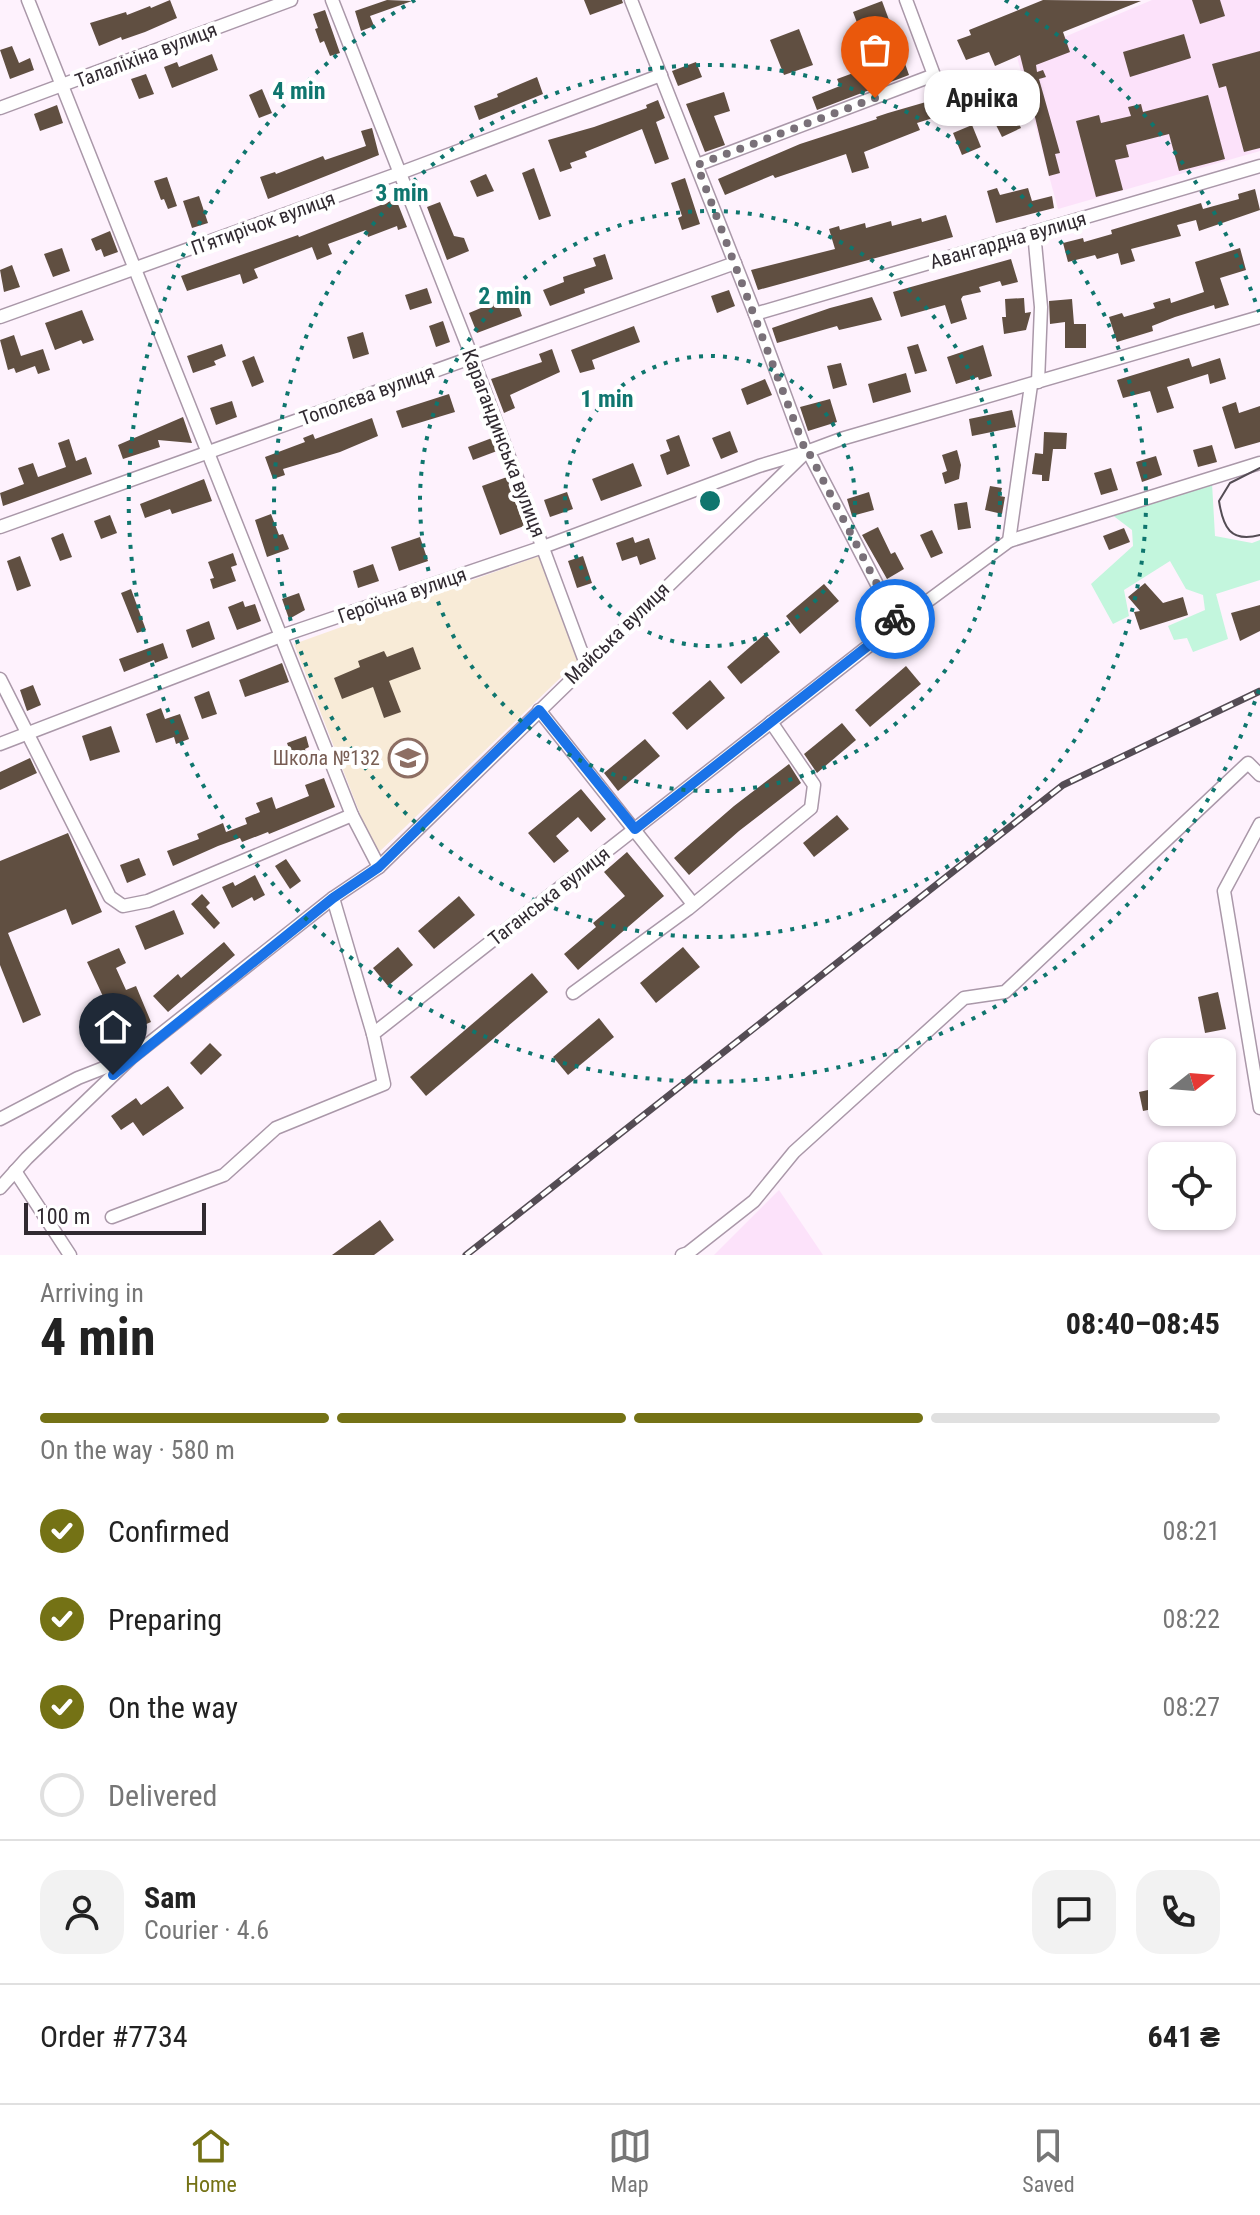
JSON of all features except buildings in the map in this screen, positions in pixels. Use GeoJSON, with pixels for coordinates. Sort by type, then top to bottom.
{"type":"FeatureCollection","features":[{"type":"Feature","properties":{"kind":"street"},"geometry":{"type":"LineString","coordinates":[[28,0],[352,815],[379,867]]}},
{"type":"Feature","properties":{"kind":"street","name":"Талаліхіна вулиця"},"geometry":{"type":"LineString","coordinates":[[0,108],[291,0]]}},
{"type":"Feature","properties":{"kind":"street","name":"Карагандинська вулиця"},"geometry":{"type":"LineString","coordinates":[[332,0],[472,357],[586,664]]}},
{"type":"Feature","properties":{"kind":"street"},"geometry":{"type":"LineString","coordinates":[[631,0],[807,451],[897,623]]}},
{"type":"Feature","properties":{"kind":"street"},"geometry":{"type":"LineString","coordinates":[[697,165],[934,75],[906,0]]}},
{"type":"Feature","properties":{"kind":"street","name":"П’ятирічок вулиця"},"geometry":{"type":"LineString","coordinates":[[0,317],[661,75]]}},
{"type":"Feature","properties":{"kind":"street","name":"Авангардна вулиця"},"geometry":{"type":"LineString","coordinates":[[755,314],[1260,166]]}},
{"type":"Feature","properties":{"kind":"street"},"geometry":{"type":"LineString","coordinates":[[1009,541],[1034,384],[1041,307],[1034,232]]}},
{"type":"Feature","properties":{"kind":"street","name":"Тополєва вулиця"},"geometry":{"type":"LineString","coordinates":[[0,527],[735,263]]}},
{"type":"Feature","properties":{"kind":"street","name":"Майська вулиця"},"geometry":{"type":"LineString","coordinates":[[0,1188],[132,1057],[333,898],[379,867],[807,451],[1260,317]]}},
{"type":"Feature","properties":{"kind":"street","name":"Героїчна вулиця"},"geometry":{"type":"LineString","coordinates":[[0,744],[281,636],[543,547],[807,451]]}},
{"type":"Feature","properties":{"kind":"street","name":"Таганська вулиця"},"geometry":{"type":"LineString","coordinates":[[373,1034],[897,623],[1009,541],[1260,463]]}},
{"type":"Feature","properties":{"kind":"street"},"geometry":{"type":"LineString","coordinates":[[0,679],[110,897],[123,906],[148,901],[352,815]]}},
{"type":"Feature","properties":{"kind":"street"},"geometry":{"type":"LineString","coordinates":[[539,710],[693,904]]}},
{"type":"Feature","properties":{"kind":"street"},"geometry":{"type":"LineString","coordinates":[[573,993],[693,904],[811,808],[814,785],[771,722]]}},
{"type":"Feature","properties":{"kind":"street"},"geometry":{"type":"LineString","coordinates":[[682,1255],[754,1201],[794,1152],[964,998],[1005,992],[1248,763],[1260,775]]}},
{"type":"Feature","properties":{"kind":"street"},"geometry":{"type":"LineString","coordinates":[[1260,824],[1224,891],[1260,1108]]}},
{"type":"Feature","properties":{"kind":"street"},"geometry":{"type":"LineString","coordinates":[[112,1217],[224,1175],[276,1128],[384,1084],[373,1034],[333,898]]}},
{"type":"Feature","properties":{"kind":"street"},"geometry":{"type":"LineString","coordinates":[[0,1119],[78,1078],[132,1057]]}},
{"type":"Feature","properties":{"kind":"street"},"geometry":{"type":"LineString","coordinates":[[15,1171],[70,1255]]}},
{"type":"Feature","properties":{"kind":"shaded area"},"geometry":{"type":"Polygon","coordinates":[[[1152,0],[1260,0],[1260,151],[1058,209],[1017,57],[1152,0]]]}},
{"type":"Feature","properties":{"kind":"shaded area","name":"Школа №132"},"geometry":{"type":"Polygon","coordinates":[[[539,556],[579,660],[376,855],[294,644],[539,556]]]}},
{"type":"Feature","properties":{"kind":"shaded area"},"geometry":{"type":"Polygon","coordinates":[[[779,1190],[823,1255],[714,1255],[779,1190]]]}},
{"type":"Feature","properties":{"kind":"green space"},"geometry":{"type":"Polygon","coordinates":[[[1197,476],[1212,483],[1215,536],[1252,543],[1260,540],[1260,580],[1216,594],[1228,639],[1193,652],[1187,638],[1174,640],[1168,626],[1205,610],[1203,595],[1186,589],[1170,561],[1124,590],[1129,616],[1113,624],[1091,584],[1133,546],[1132,530],[1111,514],[1197,476]]]}},
{"type":"Feature","properties":{"kind":"tram line"},"geometry":{"type":"LineString","coordinates":[[1260,468],[1230,483],[1219,501],[1230,531],[1242,537],[1260,535]]}},
{"type":"Feature","properties":{"kind":"railway"},"geometry":{"type":"LineString","coordinates":[[466,1255],[1063,785],[1260,691]]}},
{"type":"Feature","properties":{"kind":"way so far"},"geometry":{"type":"LineString","coordinates":[[875,98],[697,165],[806,452],[895,619]]}},
{"type":"Feature","properties":{"kind":"place","name":"Арніка"},"geometry":{"type":"Point","coordinates":[875,98]}},
{"type":"Feature","properties":{"kind":"place","name":"Школа №132"},"geometry":{"type":"Point","coordinates":[408,758]}},
{"type":"Feature","properties":{"kind":"route"},"geometry":{"type":"LineString","coordinates":[[113,1075],[333,898],[379,867],[539,710],[635,829],[897,623],[895,619]]}}]}
